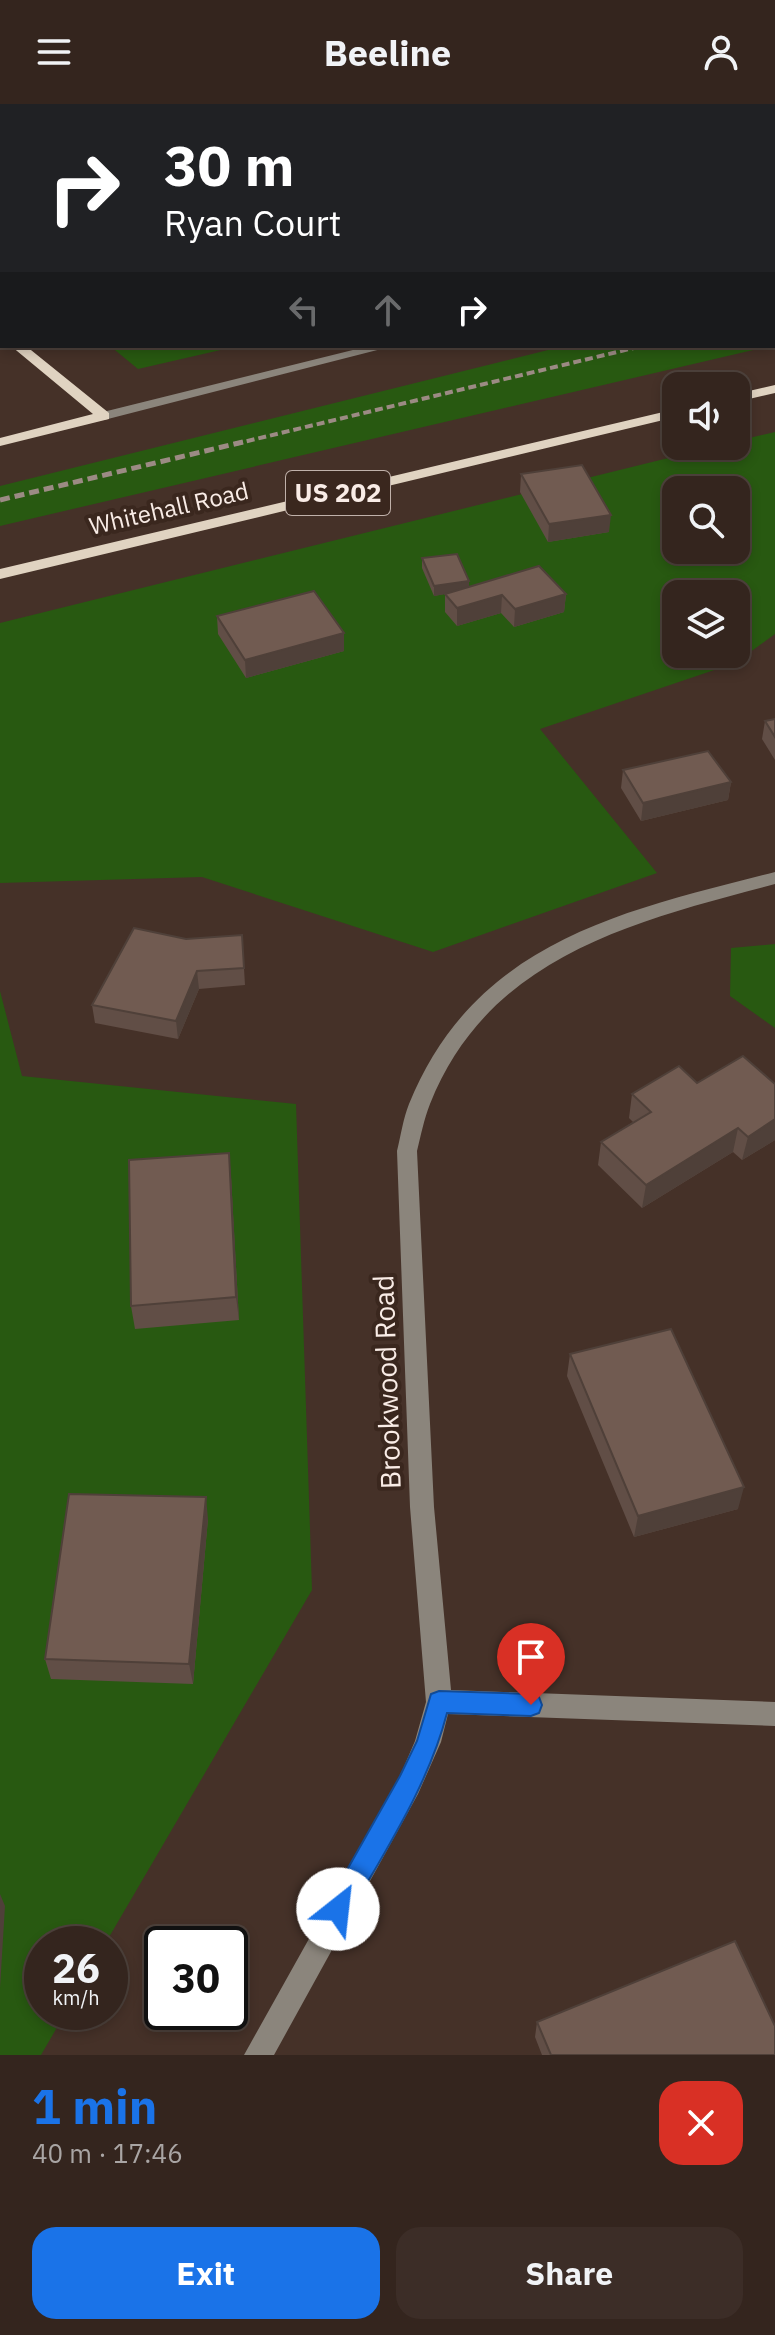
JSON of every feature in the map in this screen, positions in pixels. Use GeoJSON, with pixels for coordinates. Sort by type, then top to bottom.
{"type":"FeatureCollection","features":[{"type":"Feature","properties":{"kind":"main road"},"geometry":{"type":"LineString","coordinates":[[20,348],[104,416]]}},
{"type":"Feature","properties":{"kind":"main road"},"geometry":{"type":"LineString","coordinates":[[750,395],[775,389]]}},
{"type":"Feature","properties":{"kind":"main road"},"geometry":{"type":"LineString","coordinates":[[0,442],[104,416]]}},
{"type":"Feature","properties":{"kind":"main road","name":"Whitehall Road"},"geometry":{"type":"LineString","coordinates":[[0,574],[662,416]]}},
{"type":"Feature","properties":{"kind":"street"},"geometry":{"type":"LineString","coordinates":[[104,416],[378,348]]}},
{"type":"Feature","properties":{"kind":"street","name":"Brookwood Road"},"geometry":{"type":"LineString","coordinates":[[258,2055],[409,1785],[428,1742],[439,1702],[422,1507],[407,1151],[421,1099],[448,1049],[474,1011],[512,976],[570,941],[625,919],[775,878]]}},
{"type":"Feature","properties":{"kind":"street"},"geometry":{"type":"LineString","coordinates":[[439,1702],[775,1714]]}},
{"type":"Feature","properties":{"kind":"green space"},"geometry":{"type":"Polygon","coordinates":[[[112,348],[229,348],[138,369],[112,348]]]}},
{"type":"Feature","properties":{"kind":"green space"},"geometry":{"type":"Polygon","coordinates":[[[556,348],[761,348],[0,526],[0,486],[556,348]]]}},
{"type":"Feature","properties":{"kind":"green space"},"geometry":{"type":"Polygon","coordinates":[[[775,432],[775,634],[750,652],[750,580],[662,580],[662,668],[720,668],[540,729],[657,873],[433,952],[202,877],[0,883],[0,623],[662,460],[750,460],[750,438],[775,432]]]}},
{"type":"Feature","properties":{"kind":"green space"},"geometry":{"type":"Polygon","coordinates":[[[775,944],[775,1028],[730,996],[731,948],[775,944]]]}},
{"type":"Feature","properties":{"kind":"green space"},"geometry":{"type":"Polygon","coordinates":[[[0,991],[22,1076],[296,1104],[312,1590],[116,1926],[24,1926],[24,2030],[56,2030],[41,2055],[0,2055],[0,991]]]}},
{"type":"Feature","properties":{"kind":"building"},"geometry":{"type":"Polygon","coordinates":[[[582,465],[611,515],[549,524],[521,474],[582,465]]]}},
{"type":"Feature","properties":{"kind":"building"},"geometry":{"type":"Polygon","coordinates":[[[457,554],[469,581],[434,586],[422,558],[457,554]]]}},
{"type":"Feature","properties":{"kind":"building"},"geometry":{"type":"Polygon","coordinates":[[[539,566],[566,594],[515,609],[502,595],[457,608],[445,594],[539,566]]]}},
{"type":"Feature","properties":{"kind":"building"},"geometry":{"type":"Polygon","coordinates":[[[314,591],[344,633],[245,660],[217,616],[314,591]]]}},
{"type":"Feature","properties":{"kind":"building"},"geometry":{"type":"Polygon","coordinates":[[[775,719],[775,737],[765,721],[775,719]]]}},
{"type":"Feature","properties":{"kind":"building"},"geometry":{"type":"Polygon","coordinates":[[[708,751],[731,782],[643,803],[623,770],[708,751]]]}},
{"type":"Feature","properties":{"kind":"building"},"geometry":{"type":"Polygon","coordinates":[[[134,928],[186,939],[242,935],[244,968],[197,971],[176,1021],[92,1005],[134,928]]]}},
{"type":"Feature","properties":{"kind":"building"},"geometry":{"type":"Polygon","coordinates":[[[743,1056],[775,1084],[775,1119],[748,1137],[738,1128],[646,1185],[601,1142],[651,1112],[632,1094],[679,1066],[697,1083],[743,1056]]]}},
{"type":"Feature","properties":{"kind":"building"},"geometry":{"type":"Polygon","coordinates":[[[229,1153],[236,1297],[131,1306],[129,1160],[229,1153]]]}},
{"type":"Feature","properties":{"kind":"building"},"geometry":{"type":"Polygon","coordinates":[[[671,1329],[744,1487],[638,1516],[570,1354],[671,1329]]]}},
{"type":"Feature","properties":{"kind":"building"},"geometry":{"type":"Polygon","coordinates":[[[69,1494],[206,1497],[189,1664],[45,1659],[69,1494]]]}},
{"type":"Feature","properties":{"kind":"building"},"geometry":{"type":"Polygon","coordinates":[[[735,1941],[775,2026],[775,2055],[551,2055],[537,2022],[735,1941]]]}},
{"type":"Feature","properties":{"kind":"railway"},"geometry":{"type":"LineString","coordinates":[[235,444],[634,348]]}},
{"type":"Feature","properties":{"kind":"railway"},"geometry":{"type":"LineString","coordinates":[[0,500],[243,442]]}},
{"type":"Feature","properties":{"kind":"route"},"geometry":{"type":"LineString","coordinates":[[338,1909],[409,1785],[428,1742],[439,1702],[531,1705]]}}]}
